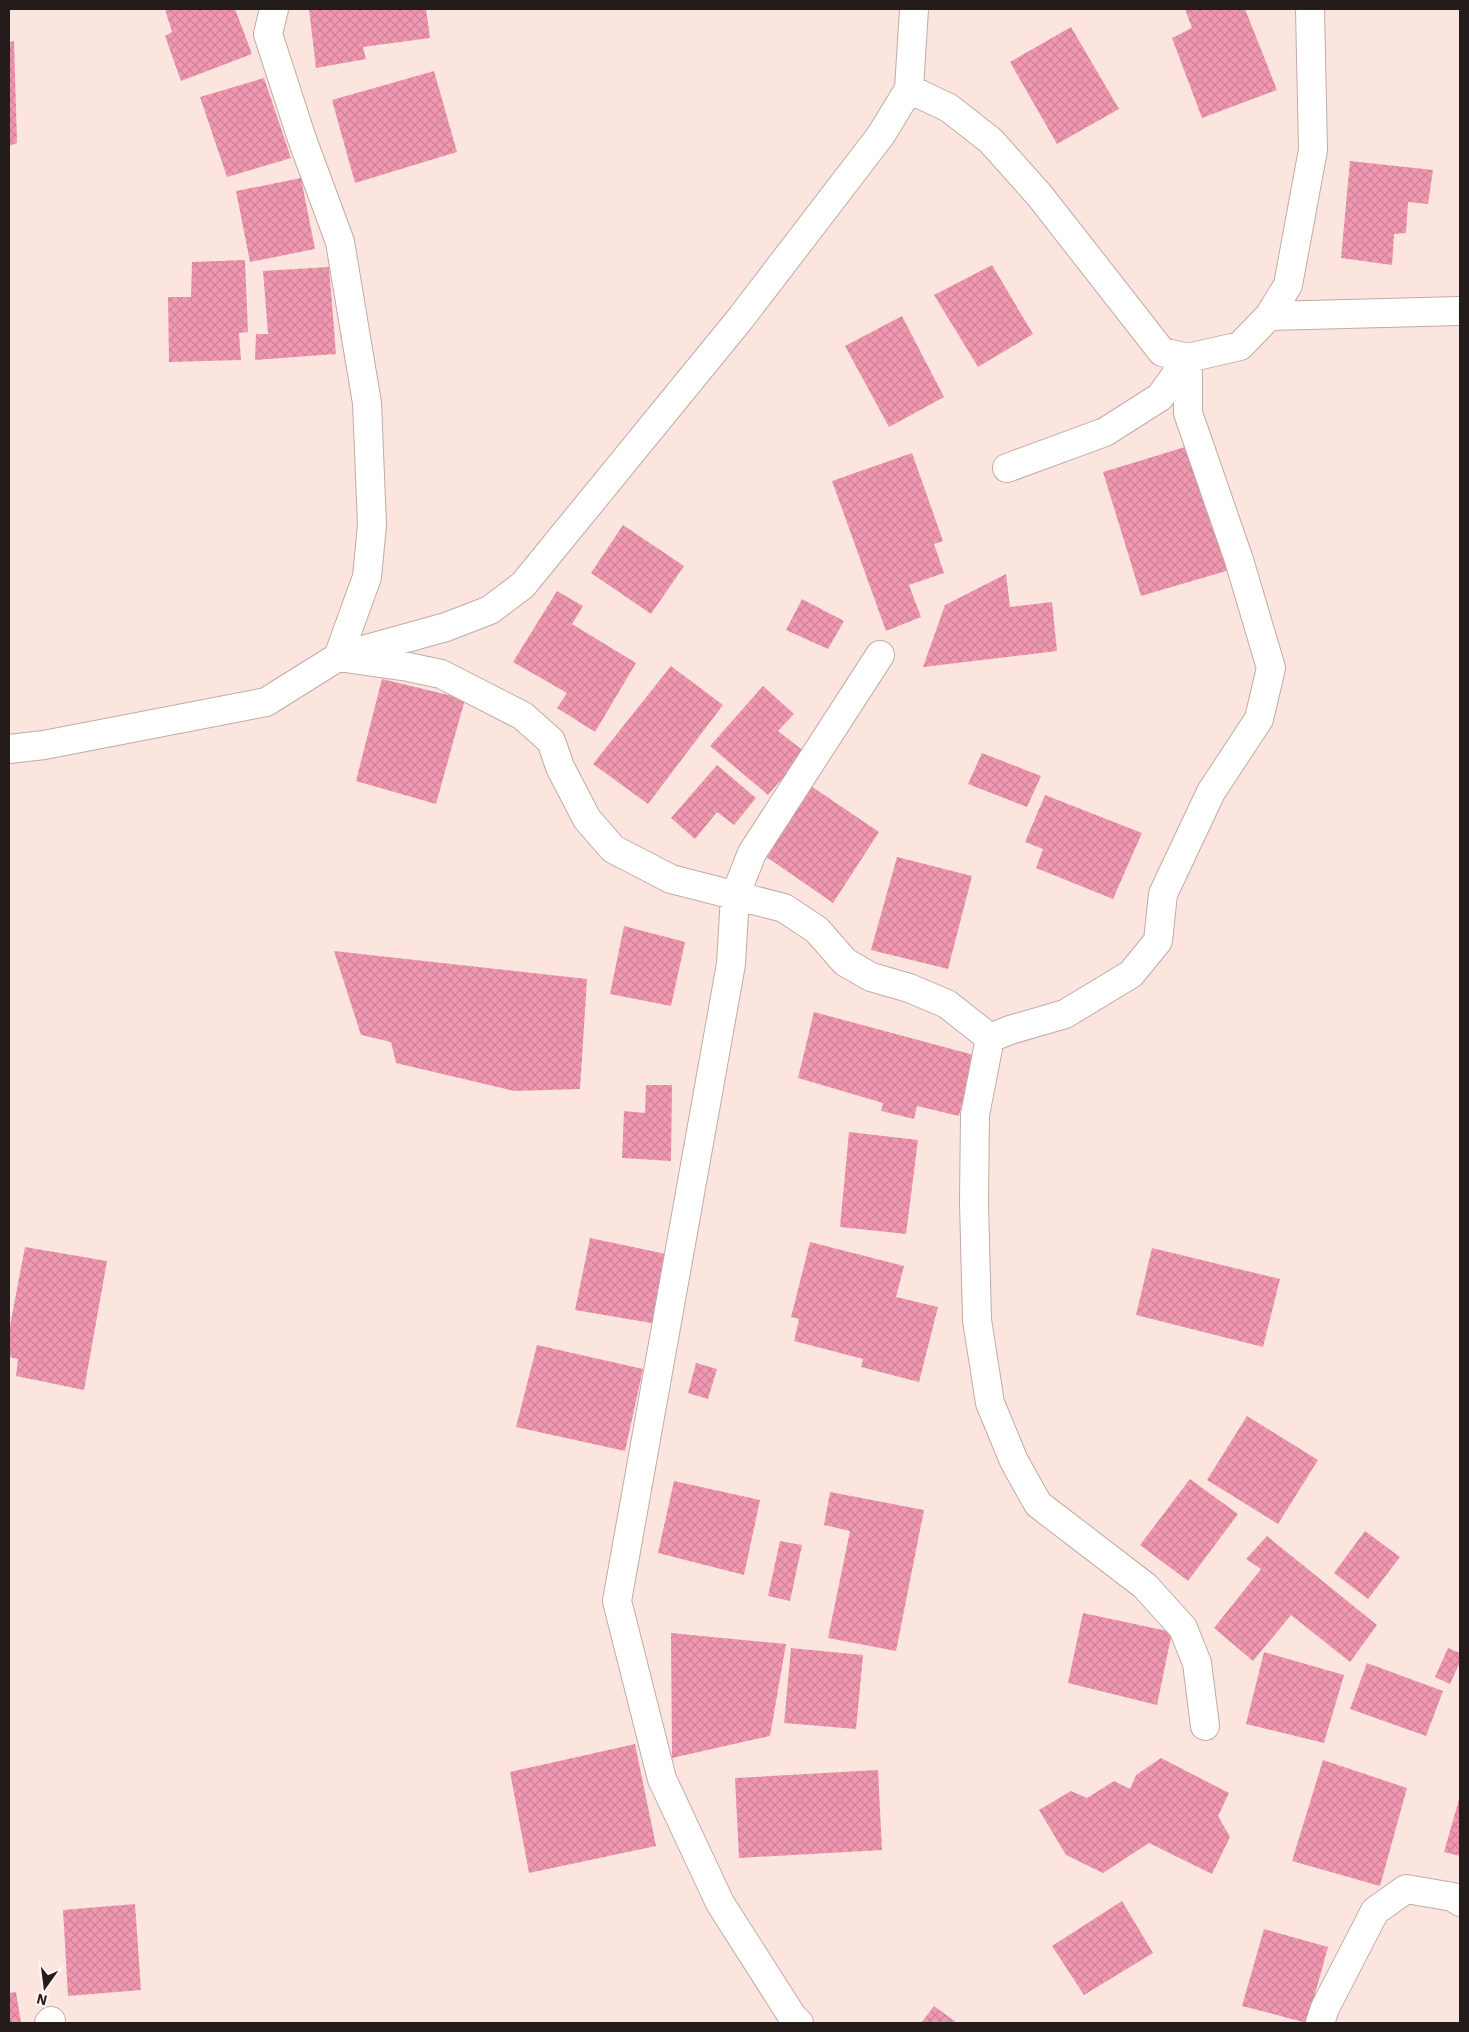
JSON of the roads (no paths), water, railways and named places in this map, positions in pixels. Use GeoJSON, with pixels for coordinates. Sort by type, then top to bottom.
{"type":"FeatureCollection","features":[{"type":"Feature","properties":{"kind":"street"},"geometry":{"type":"LineString","coordinates":[[274,9],[268,34],[302,139],[340,242],[367,403],[372,525],[367,577],[338,657]]}},
{"type":"Feature","properties":{"kind":"street"},"geometry":{"type":"LineString","coordinates":[[9,749],[44,745],[266,702],[338,657],[446,626],[490,610],[523,586],[740,319],[882,135],[909,89],[914,9]]}},
{"type":"Feature","properties":{"kind":"street"},"geometry":{"type":"LineString","coordinates":[[909,89],[949,108],[991,142],[1040,196],[1162,352],[1188,358],[1240,346],[1269,316],[1288,285],[1313,150],[1310,9]]}},
{"type":"Feature","properties":{"kind":"street"},"geometry":{"type":"LineString","coordinates":[[1269,316],[1460,311]]}},
{"type":"Feature","properties":{"kind":"street"},"geometry":{"type":"LineString","coordinates":[[1007,468],[1106,432],[1160,397],[1188,358]]}},
{"type":"Feature","properties":{"kind":"street"},"geometry":{"type":"LineString","coordinates":[[990,1038],[1010,1030],[1065,1014],[1131,974],[1158,942],[1162,894],[1211,792],[1259,720],[1271,668],[1239,560],[1188,413],[1188,358]]}},
{"type":"Feature","properties":{"kind":"street"},"geometry":{"type":"LineString","coordinates":[[799,2023],[792,2016],[720,1903],[662,1779],[618,1601],[731,964],[735,896],[752,853],[880,655]]}},
{"type":"Feature","properties":{"kind":"street"},"geometry":{"type":"LineString","coordinates":[[338,657],[408,666],[441,674],[523,716],[551,741],[560,767],[588,818],[613,849],[671,879],[784,908],[816,930],[845,962],[871,977],[909,988],[947,1004],[990,1038]]}},
{"type":"Feature","properties":{"kind":"street"},"geometry":{"type":"LineString","coordinates":[[990,1038],[975,1115],[974,1202],[977,1320],[990,1403],[1014,1461],[1038,1504],[1145,1586],[1183,1628],[1197,1663],[1205,1726]]}},
{"type":"Feature","properties":{"kind":"street"},"geometry":{"type":"LineString","coordinates":[[1320,2023],[1324,2008],[1375,1910],[1406,1889],[1453,1897],[1460,1902]]}}]}
